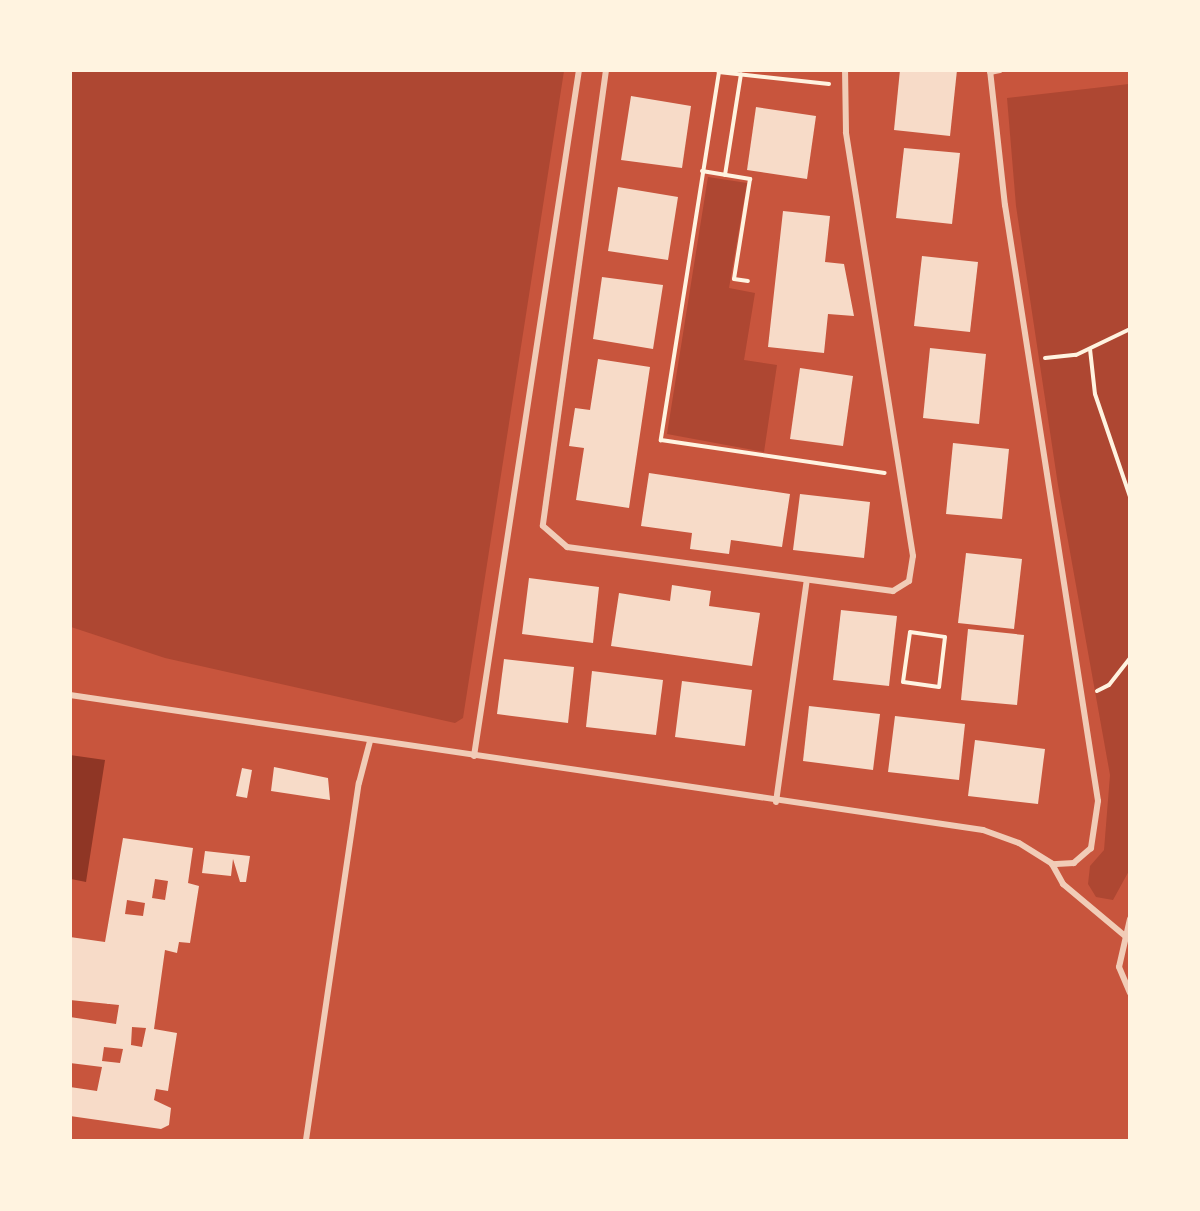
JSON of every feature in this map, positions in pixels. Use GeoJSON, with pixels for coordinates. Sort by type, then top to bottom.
{"type":"FeatureCollection","features":[{"type":"Feature","properties":{"kind":"street"},"geometry":{"type":"LineString","coordinates":[[474,756],[579,70]]}},
{"type":"Feature","properties":{"kind":"street"},"geometry":{"type":"LineString","coordinates":[[606,70],[543,526],[567,547],[887,591],[905,586],[914,556],[843,86],[845,70]]}},
{"type":"Feature","properties":{"kind":"street"},"geometry":{"type":"LineString","coordinates":[[1000,70],[990,71],[1029,360],[1097,785],[1095,838],[1083,858],[1052,864]]}},
{"type":"Feature","properties":{"kind":"street"},"geometry":{"type":"LineString","coordinates":[[776,802],[807,580]]}},
{"type":"Feature","properties":{"kind":"street"},"geometry":{"type":"LineString","coordinates":[[70,695],[776,802],[983,830],[1019,843],[1052,864],[1063,884],[1125,936]]}},
{"type":"Feature","properties":{"kind":"street"},"geometry":{"type":"LineString","coordinates":[[306,1140],[359,783],[370,741]]}},
{"type":"Feature","properties":{"kind":"street"},"geometry":{"type":"LineString","coordinates":[[1130,919],[1119,968],[1130,993]]}},
{"type":"Feature","properties":{"kind":"path"},"geometry":{"type":"LineString","coordinates":[[843,86],[720,72],[702,171],[661,440],[901,475]]}},
{"type":"Feature","properties":{"kind":"path"},"geometry":{"type":"LineString","coordinates":[[725,175],[741,74]]}},
{"type":"Feature","properties":{"kind":"path"},"geometry":{"type":"LineString","coordinates":[[702,171],[750,179],[735,279],[748,281]]}},
{"type":"Feature","properties":{"kind":"path"},"geometry":{"type":"LineString","coordinates":[[1029,360],[1090,349],[1130,328]]}},
{"type":"Feature","properties":{"kind":"path"},"geometry":{"type":"LineString","coordinates":[[1090,349],[1095,394],[1130,497]]}},
{"type":"Feature","properties":{"kind":"path"},"geometry":{"type":"LineString","coordinates":[[910,632],[945,637],[939,687],[903,682],[910,632]]}},
{"type":"Feature","properties":{"kind":"path"},"geometry":{"type":"LineString","coordinates":[[1082,698],[1109,685],[1130,658]]}},
{"type":"Feature","properties":{"kind":"shaded area"},"geometry":{"type":"Polygon","coordinates":[[[71,70],[564,71],[463,718],[455,723],[165,658],[71,627],[71,70]]]}},
{"type":"Feature","properties":{"kind":"shaded area"},"geometry":{"type":"Polygon","coordinates":[[[1129,84],[1130,869],[1113,900],[1096,897],[1088,884],[1090,866],[1104,850],[1110,775],[1058,485],[1016,206],[1007,98],[1129,84]]]}},
{"type":"Feature","properties":{"kind":"shaded area"},"geometry":{"type":"Polygon","coordinates":[[[708,177],[747,183],[729,288],[755,293],[744,360],[777,365],[764,452],[667,434],[708,177]]]}},
{"type":"Feature","properties":{"kind":"shaded area"},"geometry":{"type":"Polygon","coordinates":[[[70,755],[105,760],[86,882],[71,879],[70,755]]]}},
{"type":"Feature","properties":{"kind":"building"},"geometry":{"type":"Polygon","coordinates":[[[900,70],[957,70],[950,136],[894,130],[900,70]]]}},
{"type":"Feature","properties":{"kind":"building"},"geometry":{"type":"Polygon","coordinates":[[[631,96],[691,106],[682,168],[621,160],[631,96]]]}},
{"type":"Feature","properties":{"kind":"building"},"geometry":{"type":"Polygon","coordinates":[[[756,107],[816,116],[807,179],[747,170],[756,107]]]}},
{"type":"Feature","properties":{"kind":"building"},"geometry":{"type":"Polygon","coordinates":[[[904,148],[960,153],[952,224],[896,218],[904,148]]]}},
{"type":"Feature","properties":{"kind":"building"},"geometry":{"type":"Polygon","coordinates":[[[618,187],[678,197],[668,260],[608,251],[618,187]]]}},
{"type":"Feature","properties":{"kind":"building"},"geometry":{"type":"Polygon","coordinates":[[[783,211],[830,216],[825,262],[844,264],[854,316],[828,314],[824,353],[768,347],[783,211]]]}},
{"type":"Feature","properties":{"kind":"building"},"geometry":{"type":"Polygon","coordinates":[[[922,256],[978,262],[970,332],[914,326],[922,256]]]}},
{"type":"Feature","properties":{"kind":"building"},"geometry":{"type":"Polygon","coordinates":[[[602,277],[663,285],[653,349],[593,339],[602,277]]]}},
{"type":"Feature","properties":{"kind":"building"},"geometry":{"type":"Polygon","coordinates":[[[930,348],[986,354],[979,424],[923,418],[930,348]]]}},
{"type":"Feature","properties":{"kind":"building"},"geometry":{"type":"Polygon","coordinates":[[[598,359],[650,367],[629,508],[576,500],[584,448],[569,446],[575,408],[590,410],[598,359]]]}},
{"type":"Feature","properties":{"kind":"building"},"geometry":{"type":"Polygon","coordinates":[[[800,368],[853,376],[843,446],[790,439],[800,368]]]}},
{"type":"Feature","properties":{"kind":"building"},"geometry":{"type":"Polygon","coordinates":[[[953,443],[1009,449],[1002,519],[946,514],[953,443]]]}},
{"type":"Feature","properties":{"kind":"building"},"geometry":{"type":"Polygon","coordinates":[[[649,473],[790,494],[782,547],[731,540],[729,554],[690,549],[692,533],[641,526],[649,473]]]}},
{"type":"Feature","properties":{"kind":"building"},"geometry":{"type":"Polygon","coordinates":[[[800,494],[870,502],[864,558],[793,550],[800,494]]]}},
{"type":"Feature","properties":{"kind":"building"},"geometry":{"type":"Polygon","coordinates":[[[966,553],[1022,559],[1014,629],[958,623],[966,553]]]}},
{"type":"Feature","properties":{"kind":"building"},"geometry":{"type":"Polygon","coordinates":[[[529,578],[599,587],[593,643],[522,634],[529,578]]]}},
{"type":"Feature","properties":{"kind":"building"},"geometry":{"type":"Polygon","coordinates":[[[672,585],[711,591],[709,606],[760,613],[752,666],[611,646],[619,593],[670,601],[672,585]]]}},
{"type":"Feature","properties":{"kind":"building"},"geometry":{"type":"Polygon","coordinates":[[[841,610],[897,616],[889,686],[833,680],[841,610]]]}},
{"type":"Feature","properties":{"kind":"building"},"geometry":{"type":"Polygon","coordinates":[[[968,629],[1024,635],[1017,705],[961,700],[968,629]]]}},
{"type":"Feature","properties":{"kind":"building"},"geometry":{"type":"Polygon","coordinates":[[[504,659],[574,667],[568,723],[497,714],[504,659]]]}},
{"type":"Feature","properties":{"kind":"building"},"geometry":{"type":"Polygon","coordinates":[[[592,671],[663,680],[656,735],[586,727],[592,671]]]}},
{"type":"Feature","properties":{"kind":"building"},"geometry":{"type":"Polygon","coordinates":[[[682,681],[752,690],[745,746],[675,737],[682,681]]]}},
{"type":"Feature","properties":{"kind":"building"},"geometry":{"type":"Polygon","coordinates":[[[809,706],[880,714],[873,770],[803,761],[809,706]]]}},
{"type":"Feature","properties":{"kind":"building"},"geometry":{"type":"Polygon","coordinates":[[[895,716],[965,724],[959,780],[888,772],[895,716]]]}},
{"type":"Feature","properties":{"kind":"building"},"geometry":{"type":"Polygon","coordinates":[[[975,740],[1045,749],[1038,804],[968,796],[975,740]]]}},
{"type":"Feature","properties":{"kind":"building"},"geometry":{"type":"Polygon","coordinates":[[[274,767],[328,778],[330,800],[271,791],[274,767]]]}},
{"type":"Feature","properties":{"kind":"building"},"geometry":{"type":"Polygon","coordinates":[[[242,768],[252,770],[247,798],[236,796],[242,768]]]}},
{"type":"Feature","properties":{"kind":"building"},"geometry":{"type":"Polygon","coordinates":[[[123,838],[193,848],[188,883],[199,886],[190,943],[179,942],[177,953],[165,950],[154,1029],[177,1033],[168,1091],[156,1089],[154,1100],[171,1108],[169,1125],[161,1129],[70,1116],[70,1087],[97,1091],[102,1067],[70,1063],[70,1017],[116,1024],[119,1005],[70,1000],[70,937],[105,942],[123,838]],[[155,879],[152,898],[165,900],[168,881],[155,879]],[[127,900],[125,914],[143,916],[145,903],[127,900]],[[132,1027],[131,1045],[142,1047],[146,1028],[132,1027]],[[104,1047],[102,1061],[120,1063],[123,1049],[104,1047]]]}},
{"type":"Feature","properties":{"kind":"building"},"geometry":{"type":"Polygon","coordinates":[[[205,851],[250,856],[246,882],[240,882],[233,859],[231,876],[202,873],[205,851]]]}}]}
